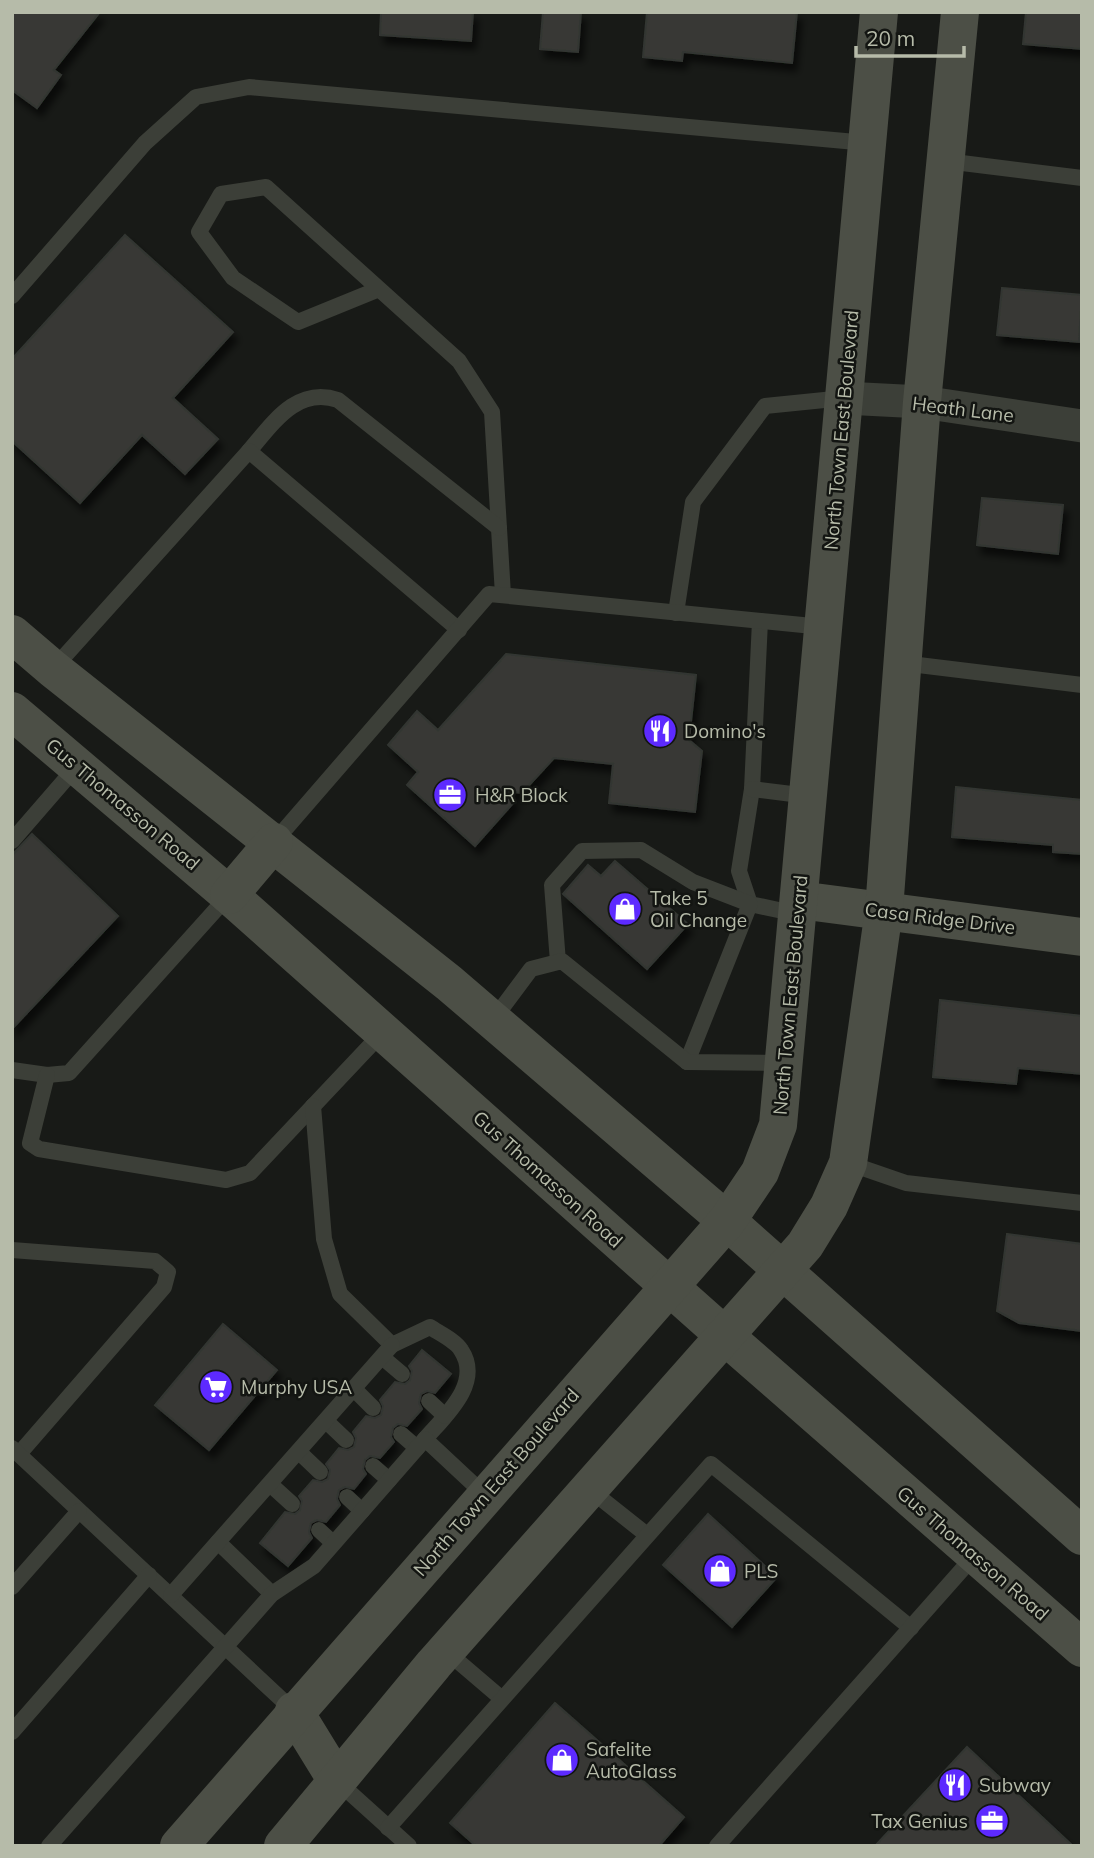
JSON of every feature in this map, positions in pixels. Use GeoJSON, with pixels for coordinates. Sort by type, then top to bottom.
{"type":"FeatureCollection","features":[{"type":"Feature","properties":{"kind":"main road","name":"North Town East Boulevard"},"geometry":{"type":"LineString","coordinates":[[179,1846],[294,1711],[727,1221],[760,1172],[778,1125],[879,12]]}},
{"type":"Feature","properties":{"kind":"main road"},"geometry":{"type":"LineString","coordinates":[[283,1846],[446,1651],[805,1245],[823,1217],[848,1163],[884,910],[922,402],[960,12]]}},
{"type":"Feature","properties":{"kind":"main road"},"geometry":{"type":"LineString","coordinates":[[12,634],[493,1020],[783,1270],[1082,1536]]}},
{"type":"Feature","properties":{"kind":"main road","name":"Gus Thomasson Road"},"geometry":{"type":"LineString","coordinates":[[12,711],[229,895],[725,1336],[1082,1648]]}},
{"type":"Feature","properties":{"kind":"main road"},"geometry":{"type":"LineString","coordinates":[[229,895],[274,842]]}},
{"type":"Feature","properties":{"kind":"main road","name":"Casa Ridge Drive"},"geometry":{"type":"LineString","coordinates":[[798,907],[884,910],[1082,937]]}},
{"type":"Feature","properties":{"kind":"main road"},"geometry":{"type":"LineString","coordinates":[[294,1711],[337,1781]]}},
{"type":"Feature","properties":{"kind":"street","name":"Heath Lane"},"geometry":{"type":"LineString","coordinates":[[844,398],[922,402],[1082,426]]}},
{"type":"Feature","properties":{"kind":"lane"},"geometry":{"type":"LineString","coordinates":[[12,296],[145,143],[196,97],[249,87],[867,144]]}},
{"type":"Feature","properties":{"kind":"lane"},"geometry":{"type":"LineString","coordinates":[[946,162],[1082,178]]}},
{"type":"Feature","properties":{"kind":"lane"},"geometry":{"type":"LineString","coordinates":[[379,289],[298,322],[233,278],[199,232],[221,194],[266,187],[459,361],[492,412],[503,595]]}},
{"type":"Feature","properties":{"kind":"lane"},"geometry":{"type":"LineString","coordinates":[[53,669],[286,408],[323,395],[338,400],[499,527]]}},
{"type":"Feature","properties":{"kind":"lane"},"geometry":{"type":"LineString","coordinates":[[676,613],[693,502],[765,406],[844,398]]}},
{"type":"Feature","properties":{"kind":"lane"},"geometry":{"type":"LineString","coordinates":[[249,451],[459,630]]}},
{"type":"Feature","properties":{"kind":"lane"},"geometry":{"type":"LineString","coordinates":[[274,842],[489,594],[823,627]]}},
{"type":"Feature","properties":{"kind":"lane"},"geometry":{"type":"LineString","coordinates":[[687,1062],[750,904],[739,871],[752,789],[760,621]]}},
{"type":"Feature","properties":{"kind":"lane"},"geometry":{"type":"LineString","coordinates":[[902,663],[1082,685]]}},
{"type":"Feature","properties":{"kind":"lane"},"geometry":{"type":"LineString","coordinates":[[14,837],[78,765]]}},
{"type":"Feature","properties":{"kind":"lane"},"geometry":{"type":"LineString","coordinates":[[752,789],[808,796]]}},
{"type":"Feature","properties":{"kind":"lane"},"geometry":{"type":"LineString","coordinates":[[558,962],[552,884],[582,851],[641,850],[694,882],[750,904],[798,907]]}},
{"type":"Feature","properties":{"kind":"lane"},"geometry":{"type":"LineString","coordinates":[[12,1070],[47,1075],[69,1073],[229,895]]}},
{"type":"Feature","properties":{"kind":"lane"},"geometry":{"type":"LineString","coordinates":[[493,1020],[531,969],[562,961],[687,1062],[783,1063]]}},
{"type":"Feature","properties":{"kind":"lane"},"geometry":{"type":"LineString","coordinates":[[47,1075],[30,1143],[39,1149],[226,1180],[250,1173],[383,1032]]}},
{"type":"Feature","properties":{"kind":"lane"},"geometry":{"type":"LineString","coordinates":[[313,1106],[324,1238],[340,1294],[387,1351],[402,1374]]}},
{"type":"Feature","properties":{"kind":"lane"},"geometry":{"type":"LineString","coordinates":[[848,1163],[906,1183],[1082,1203]]}},
{"type":"Feature","properties":{"kind":"lane"},"geometry":{"type":"LineString","coordinates":[[12,1250],[155,1261],[168,1272],[163,1287],[15,1451],[294,1711]]}},
{"type":"Feature","properties":{"kind":"lane"},"geometry":{"type":"LineString","coordinates":[[49,1846],[225,1645],[272,1594],[314,1566],[460,1398],[469,1372],[461,1348],[430,1327],[387,1351],[171,1595]]}},
{"type":"Feature","properties":{"kind":"lane"},"geometry":{"type":"LineString","coordinates":[[354,1389],[373,1408]]}},
{"type":"Feature","properties":{"kind":"lane"},"geometry":{"type":"LineString","coordinates":[[429,1401],[445,1416]]}},
{"type":"Feature","properties":{"kind":"lane"},"geometry":{"type":"LineString","coordinates":[[326,1421],[346,1440]]}},
{"type":"Feature","properties":{"kind":"lane"},"geometry":{"type":"LineString","coordinates":[[401,1434],[421,1443],[485,1495]]}},
{"type":"Feature","properties":{"kind":"lane"},"geometry":{"type":"LineString","coordinates":[[299,1452],[320,1472]]}},
{"type":"Feature","properties":{"kind":"lane"},"geometry":{"type":"LineString","coordinates":[[388,1828],[712,1464],[911,1628]]}},
{"type":"Feature","properties":{"kind":"lane"},"geometry":{"type":"LineString","coordinates":[[373,1466],[389,1480]]}},
{"type":"Feature","properties":{"kind":"lane"},"geometry":{"type":"LineString","coordinates":[[270,1484],[292,1504]]}},
{"type":"Feature","properties":{"kind":"lane"},"geometry":{"type":"LineString","coordinates":[[589,1489],[647,1535]]}},
{"type":"Feature","properties":{"kind":"lane"},"geometry":{"type":"LineString","coordinates":[[347,1497],[362,1511]]}},
{"type":"Feature","properties":{"kind":"lane"},"geometry":{"type":"LineString","coordinates":[[12,1587],[79,1511]]}},
{"type":"Feature","properties":{"kind":"lane"},"geometry":{"type":"LineString","coordinates":[[319,1530],[334,1544]]}},
{"type":"Feature","properties":{"kind":"lane"},"geometry":{"type":"LineString","coordinates":[[218,1542],[272,1594]]}},
{"type":"Feature","properties":{"kind":"lane"},"geometry":{"type":"LineString","coordinates":[[717,1846],[975,1555]]}},
{"type":"Feature","properties":{"kind":"lane"},"geometry":{"type":"LineString","coordinates":[[12,1732],[149,1575]]}},
{"type":"Feature","properties":{"kind":"lane"},"geometry":{"type":"LineString","coordinates":[[446,1651],[502,1698]]}},
{"type":"Feature","properties":{"kind":"lane"},"geometry":{"type":"LineString","coordinates":[[337,1781],[409,1846]]}},
{"type":"Feature","properties":{"kind":"building"},"geometry":{"type":"Polygon","coordinates":[[[12,12],[100,12],[54,70],[61,75],[37,108],[12,90],[12,12]]]}},
{"type":"Feature","properties":{"kind":"building"},"geometry":{"type":"Polygon","coordinates":[[[381,12],[473,12],[471,41],[380,35],[381,12]]]}},
{"type":"Feature","properties":{"kind":"building"},"geometry":{"type":"Polygon","coordinates":[[[543,12],[581,12],[578,52],[540,49],[543,12]]]}},
{"type":"Feature","properties":{"kind":"building"},"geometry":{"type":"Polygon","coordinates":[[[647,12],[797,12],[792,63],[683,52],[682,61],[643,57],[647,12]]]}},
{"type":"Feature","properties":{"kind":"building"},"geometry":{"type":"Polygon","coordinates":[[[1026,12],[1082,12],[1082,49],[1023,44],[1026,12]]]}},
{"type":"Feature","properties":{"kind":"building"},"geometry":{"type":"Polygon","coordinates":[[[125,235],[233,332],[173,398],[218,439],[185,474],[142,435],[80,503],[12,441],[12,359],[125,235]]]}},
{"type":"Feature","properties":{"kind":"building"},"geometry":{"type":"Polygon","coordinates":[[[1002,288],[1082,295],[1079,342],[997,335],[1002,288]]]}},
{"type":"Feature","properties":{"kind":"building"},"geometry":{"type":"Polygon","coordinates":[[[982,498],[1063,505],[1058,554],[977,545],[982,498]]]}},
{"type":"Feature","properties":{"kind":"building"},"geometry":{"type":"Polygon","coordinates":[[[506,654],[696,675],[689,740],[702,751],[695,812],[609,803],[613,764],[554,758],[522,793],[505,791],[515,801],[475,846],[407,785],[418,772],[388,745],[417,711],[438,730],[506,654]]]}},
{"type":"Feature","properties":{"kind":"building"},"geometry":{"type":"Polygon","coordinates":[[[956,787],[1082,800],[1082,854],[1053,852],[1053,845],[952,837],[956,787]]]}},
{"type":"Feature","properties":{"kind":"building"},"geometry":{"type":"Polygon","coordinates":[[[32,834],[118,916],[12,1029],[12,855],[32,834]]]}},
{"type":"Feature","properties":{"kind":"building","name":"Take 5 Oil Change"},"geometry":{"type":"Polygon","coordinates":[[[615,861],[688,924],[647,969],[563,894],[588,865],[601,876],[615,861]]]}},
{"type":"Feature","properties":{"kind":"building"},"geometry":{"type":"Polygon","coordinates":[[[940,1000],[1082,1016],[1082,1074],[1018,1068],[1016,1084],[933,1077],[940,1000]]]}},
{"type":"Feature","properties":{"kind":"building"},"geometry":{"type":"Polygon","coordinates":[[[1007,1234],[1082,1244],[1082,1331],[1019,1323],[997,1311],[1007,1234]]]}},
{"type":"Feature","properties":{"kind":"building","name":"Murphy USA"},"geometry":{"type":"Polygon","coordinates":[[[223,1324],[277,1370],[209,1450],[155,1405],[223,1324]]]}},
{"type":"Feature","properties":{"kind":"building","name":"Murphy USA"},"geometry":{"type":"Polygon","coordinates":[[[422,1350],[451,1374],[435,1393],[427,1391],[421,1394],[419,1403],[422,1409],[407,1426],[398,1424],[393,1428],[391,1437],[394,1442],[380,1458],[370,1456],[365,1460],[363,1469],[366,1474],[354,1489],[345,1487],[339,1490],[337,1499],[340,1505],[326,1522],[317,1520],[311,1523],[309,1532],[312,1538],[288,1566],[260,1543],[285,1512],[295,1514],[300,1510],[302,1501],[299,1496],[313,1480],[322,1482],[328,1479],[330,1470],[326,1464],[339,1448],[348,1450],[354,1447],[356,1438],[353,1432],[366,1416],[375,1418],[381,1415],[383,1406],[380,1400],[395,1382],[405,1384],[410,1380],[412,1371],[409,1366],[422,1350]]]}},
{"type":"Feature","properties":{"kind":"building","name":"PLS"},"geometry":{"type":"Polygon","coordinates":[[[708,1514],[777,1577],[732,1627],[663,1565],[708,1514]]]}},
{"type":"Feature","properties":{"kind":"building","name":"Safelite AutoGlass"},"geometry":{"type":"Polygon","coordinates":[[[555,1703],[684,1817],[659,1846],[476,1846],[450,1823],[555,1703]]]}},
{"type":"Feature","properties":{"kind":"building"},"geometry":{"type":"Polygon","coordinates":[[[967,1747],[1073,1846],[875,1846],[967,1747]]]}},
{"type":"Feature","properties":{"kind":"place","name":"Domino's"},"geometry":{"type":"Point","coordinates":[660,731]}},
{"type":"Feature","properties":{"kind":"place","name":"H&R Block"},"geometry":{"type":"Point","coordinates":[450,795]}},
{"type":"Feature","properties":{"kind":"place","name":"Take 5 Oil Change"},"geometry":{"type":"Point","coordinates":[625,909]}},
{"type":"Feature","properties":{"kind":"place","name":"Murphy USA"},"geometry":{"type":"Point","coordinates":[216,1387]}},
{"type":"Feature","properties":{"kind":"place","name":"PLS"},"geometry":{"type":"Point","coordinates":[720,1571]}},
{"type":"Feature","properties":{"kind":"place","name":"Safelite AutoGlass"},"geometry":{"type":"Point","coordinates":[562,1760]}},
{"type":"Feature","properties":{"kind":"place","name":"Subway"},"geometry":{"type":"Point","coordinates":[955,1785]}},
{"type":"Feature","properties":{"kind":"place","name":"Tax Genius"},"geometry":{"type":"Point","coordinates":[992,1821]}}]}
